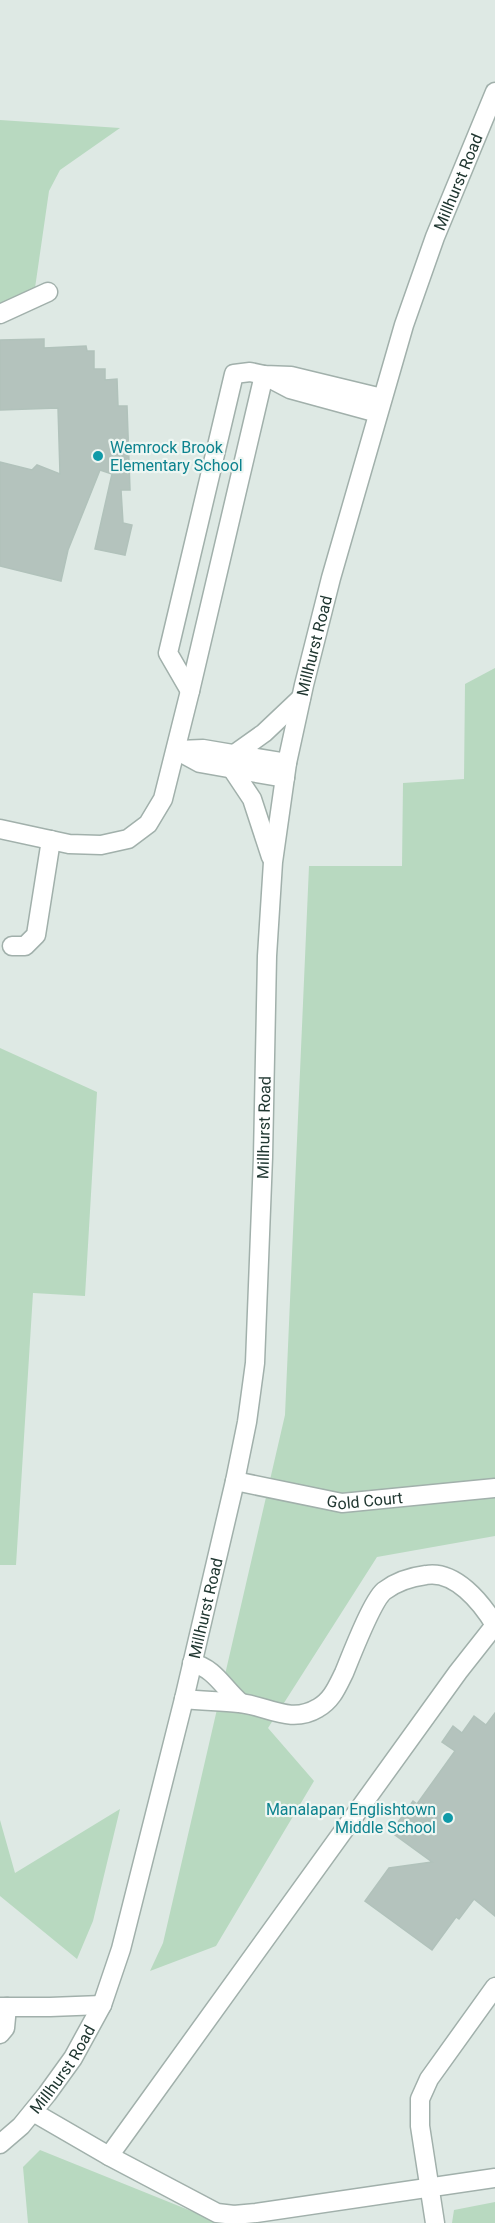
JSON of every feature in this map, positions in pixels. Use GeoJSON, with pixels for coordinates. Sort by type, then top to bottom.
{"type":"FeatureCollection","features":[{"type":"Feature","properties":{"kind":"street","name":"Millhurst Road"},"geometry":{"type":"LineString","coordinates":[[0,2144],[33,2112],[73,2058],[102,2005],[127,1928],[184,1699],[235,1481],[247,1422],[255,1363],[263,1157],[267,957],[273,862],[286,771],[301,698],[331,578],[404,326],[435,237],[495,92]]}},
{"type":"Feature","properties":{"kind":"street"},"geometry":{"type":"LineString","coordinates":[[0,314],[48,292]]}},
{"type":"Feature","properties":{"kind":"street"},"geometry":{"type":"LineString","coordinates":[[190,691],[168,653],[234,374],[250,372],[291,376],[380,406]]}},
{"type":"Feature","properties":{"kind":"street"},"geometry":{"type":"LineString","coordinates":[[0,829],[69,844],[101,845],[128,839],[148,824],[163,799],[264,375]]}},
{"type":"Feature","properties":{"kind":"street"},"geometry":{"type":"LineString","coordinates":[[232,762],[301,698]]}},
{"type":"Feature","properties":{"kind":"street"},"geometry":{"type":"LineString","coordinates":[[176,750],[200,763],[232,762],[286,771]]}},
{"type":"Feature","properties":{"kind":"street"},"geometry":{"type":"LineString","coordinates":[[232,762],[252,799],[273,862]]}},
{"type":"Feature","properties":{"kind":"street"},"geometry":{"type":"LineString","coordinates":[[12,946],[25,946],[36,935],[51,840]]}},
{"type":"Feature","properties":{"kind":"street","name":"Gold Court"},"geometry":{"type":"LineString","coordinates":[[235,1481],[342,1503],[495,1488]]}},
{"type":"Feature","properties":{"kind":"street"},"geometry":{"type":"LineString","coordinates":[[109,2156],[495,1625],[485,1610],[461,1585],[436,1573],[406,1578],[382,1593],[363,1628],[334,1694],[317,1709],[304,1714],[283,1715],[241,1703],[184,1699]]}},
{"type":"Feature","properties":{"kind":"street"},"geometry":{"type":"LineString","coordinates":[[192,1663],[213,1672],[241,1703]]}},
{"type":"Feature","properties":{"kind":"street"},"geometry":{"type":"LineString","coordinates":[[435,2223],[420,2126],[420,2099],[429,2079],[495,1988]]}},
{"type":"Feature","properties":{"kind":"street"},"geometry":{"type":"LineString","coordinates":[[0,2034],[5,2028],[4,2007],[102,2005]]}},
{"type":"Feature","properties":{"kind":"street"},"geometry":{"type":"LineString","coordinates":[[33,2112],[109,2156],[217,2213],[234,2215],[495,2178]]}},
{"type":"Feature","properties":{"kind":"green space"},"geometry":{"type":"Polygon","coordinates":[[[0,120],[120,128],[60,170],[49,191],[35,288],[0,306],[0,120]]]}},
{"type":"Feature","properties":{"kind":"green space"},"geometry":{"type":"Polygon","coordinates":[[[495,668],[495,1536],[377,1557],[268,1728],[314,1781],[216,1946],[150,1971],[163,1943],[285,1415],[309,866],[402,866],[403,783],[464,779],[465,684],[495,668]]]}},
{"type":"Feature","properties":{"kind":"green space"},"geometry":{"type":"Polygon","coordinates":[[[0,1048],[97,1092],[85,1296],[33,1293],[16,1565],[0,1565],[0,1048]]]}},
{"type":"Feature","properties":{"kind":"green space"},"geometry":{"type":"Polygon","coordinates":[[[120,1809],[93,1921],[77,1959],[0,1896],[0,1820],[15,1873],[120,1809]]]}},
{"type":"Feature","properties":{"kind":"green space"},"geometry":{"type":"Polygon","coordinates":[[[40,2150],[221,2223],[28,2223],[23,2167],[40,2150]]]}},
{"type":"Feature","properties":{"kind":"green space"},"geometry":{"type":"Polygon","coordinates":[[[495,2202],[495,2223],[452,2223],[454,2210],[495,2202]]]}},
{"type":"Feature","properties":{"kind":"building","name":"Wemrock Brook Elementary School"},"geometry":{"type":"Polygon","coordinates":[[[44,339],[44,348],[86,346],[87,351],[94,351],[94,369],[105,369],[105,380],[117,379],[118,406],[127,406],[130,490],[121,490],[123,523],[132,525],[125,555],[95,549],[112,474],[100,470],[68,550],[61,581],[0,566],[0,462],[32,470],[37,465],[60,474],[58,408],[0,410],[0,340],[44,339]]]}},
{"type":"Feature","properties":{"kind":"building","name":"Manalapan Englishtown Middle School"},"geometry":{"type":"Polygon","coordinates":[[[495,1713],[495,1916],[474,1899],[459,1919],[456,1917],[432,1950],[365,1901],[389,1868],[432,1862],[391,1832],[413,1801],[417,1804],[455,1751],[442,1742],[453,1726],[462,1733],[474,1716],[486,1725],[495,1713]]]}},
{"type":"Feature","properties":{"kind":"place","name":"Wemrock Brook Elementary School"},"geometry":{"type":"Point","coordinates":[98,456]}},
{"type":"Feature","properties":{"kind":"place","name":"Manalapan Englishtown Middle School"},"geometry":{"type":"Point","coordinates":[448,1818]}}]}
